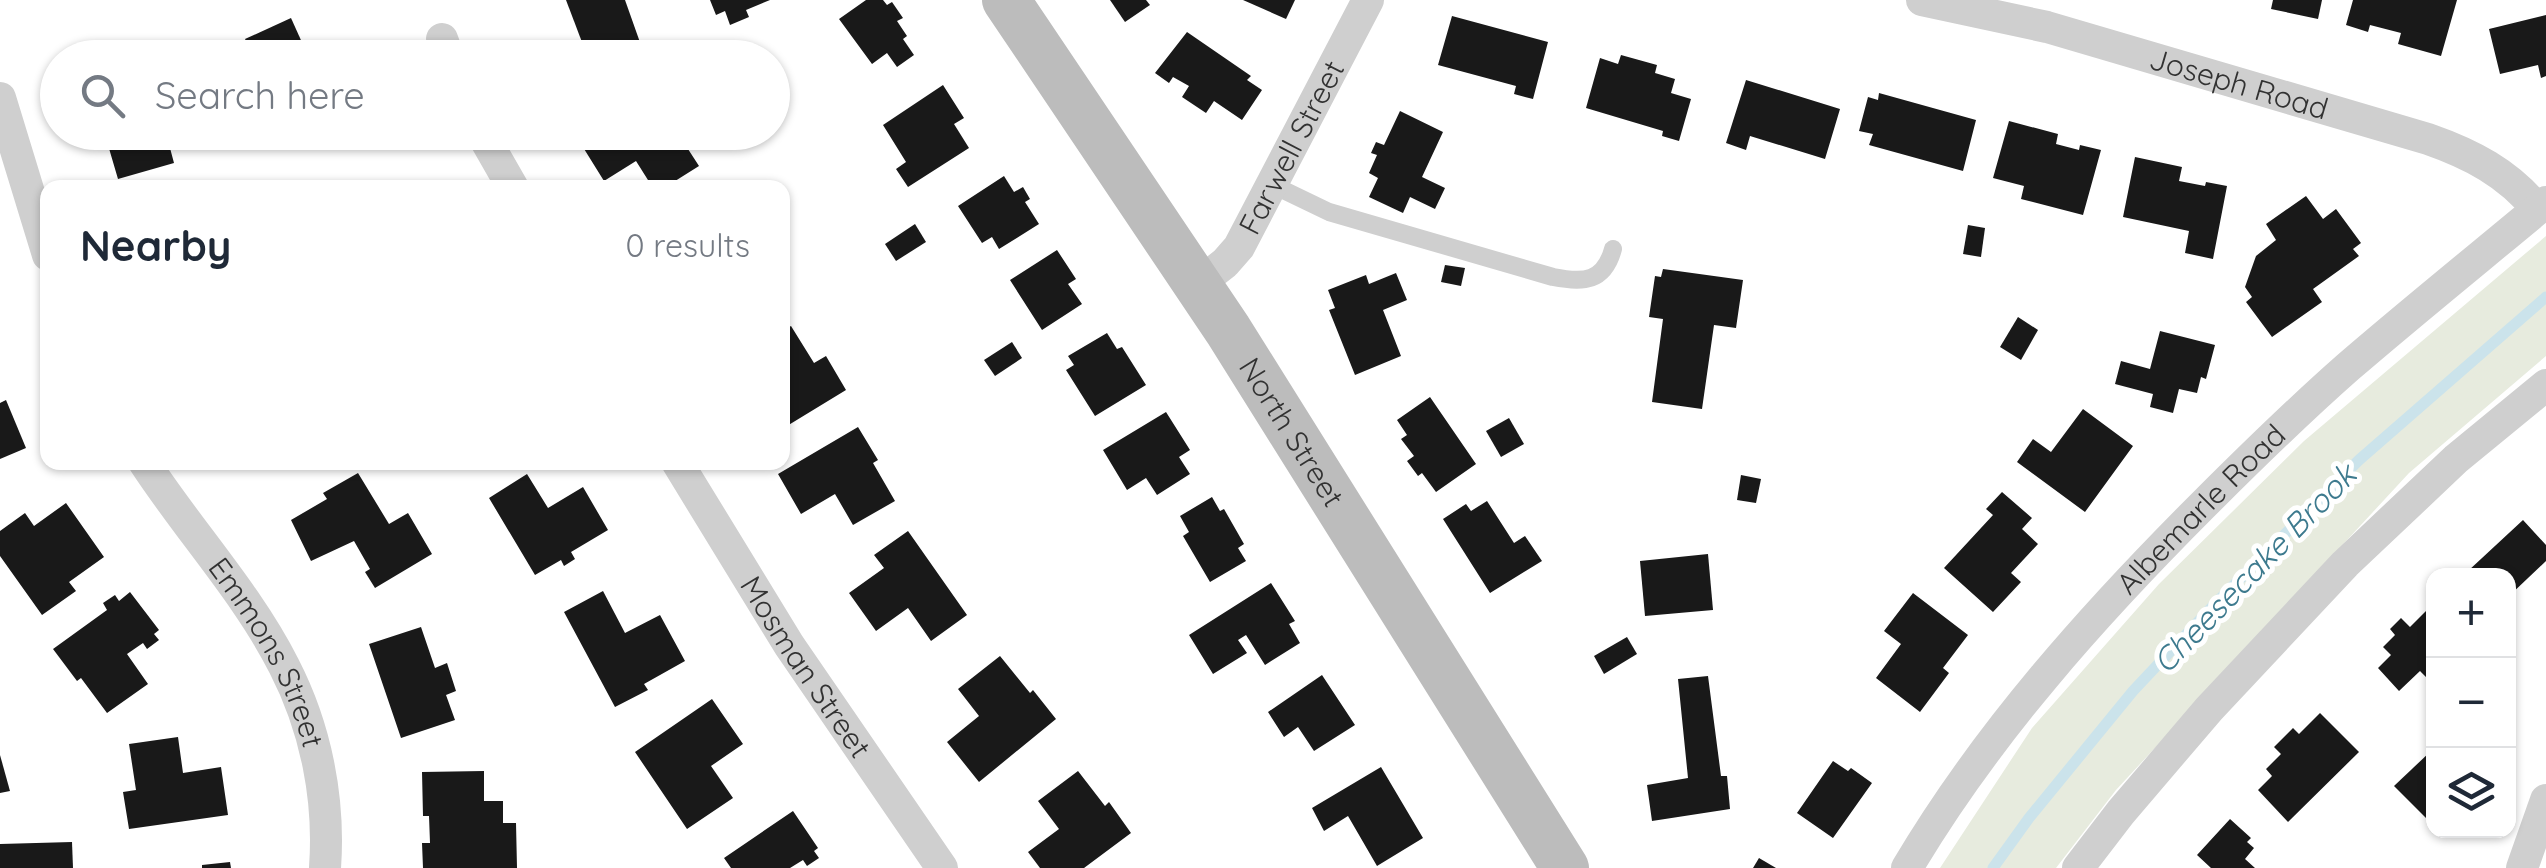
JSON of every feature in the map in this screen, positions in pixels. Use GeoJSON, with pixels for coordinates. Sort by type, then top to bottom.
{"type":"FeatureCollection","features":[{"type":"Feature","properties":{"kind":"main road","name":"North Street"},"geometry":{"type":"LineString","coordinates":[[1006,0],[1198,284],[1565,868]]}},
{"type":"Feature","properties":{"kind":"street","name":"Farwell Street"},"geometry":{"type":"LineString","coordinates":[[1198,284],[1239,247],[1368,0]]}},
{"type":"Feature","properties":{"kind":"street","name":"Joseph Road"},"geometry":{"type":"LineString","coordinates":[[1922,0],[2048,26],[2428,139],[2492,168],[2542,205]]}},
{"type":"Feature","properties":{"kind":"street"},"geometry":{"type":"LineString","coordinates":[[0,98],[40,229]]}},
{"type":"Feature","properties":{"kind":"street"},"geometry":{"type":"LineString","coordinates":[[491,150],[508,180]]}},
{"type":"Feature","properties":{"kind":"street","name":"Albemarle Road"},"geometry":{"type":"LineString","coordinates":[[1906,868],[1950,799],[2041,682],[2159,549],[2280,428],[2542,205]]}},
{"type":"Feature","properties":{"kind":"street"},"geometry":{"type":"LineString","coordinates":[[2078,868],[2209,709],[2344,564],[2456,459],[2546,385]]}},
{"type":"Feature","properties":{"kind":"street","name":"Emmons Street"},"geometry":{"type":"LineString","coordinates":[[150,470],[285,666],[320,770],[327,825],[325,868]]}},
{"type":"Feature","properties":{"kind":"street","name":"Mosman Street"},"geometry":{"type":"LineString","coordinates":[[682,470],[789,645],[942,868]]}},
{"type":"Feature","properties":{"kind":"street"},"geometry":{"type":"LineString","coordinates":[[2522,868],[2546,800]]}},
{"type":"Feature","properties":{"kind":"lane"},"geometry":{"type":"LineString","coordinates":[[1273,185],[1329,212],[1554,277],[1593,278],[1610,260],[1614,248]]}},
{"type":"Feature","properties":{"kind":"shaded area"},"geometry":{"type":"Polygon","coordinates":[[[2546,236],[2546,356],[2409,473],[2116,790],[2056,868],[1940,868],[2032,728],[2159,584],[2304,441],[2546,236]]]}},
{"type":"Feature","properties":{"kind":"building"},"geometry":{"type":"Polygon","coordinates":[[[566,0],[625,0],[639,40],[581,40],[566,0]]]}},
{"type":"Feature","properties":{"kind":"building"},"geometry":{"type":"Polygon","coordinates":[[[710,0],[770,0],[746,10],[749,17],[730,25],[725,11],[716,15],[710,0]]]}},
{"type":"Feature","properties":{"kind":"building"},"geometry":{"type":"Polygon","coordinates":[[[866,0],[883,0],[887,5],[892,2],[903,18],[897,21],[914,55],[897,67],[887,53],[872,64],[839,19],[866,0]]]}},
{"type":"Feature","properties":{"kind":"building"},"geometry":{"type":"Polygon","coordinates":[[[1110,0],[1146,0],[1150,5],[1125,22],[1110,0]]]}},
{"type":"Feature","properties":{"kind":"building"},"geometry":{"type":"Polygon","coordinates":[[[1243,0],[1295,0],[1286,19],[1243,0]]]}},
{"type":"Feature","properties":{"kind":"building"},"geometry":{"type":"Polygon","coordinates":[[[2273,0],[2322,0],[2318,19],[2271,9],[2273,0]]]}},
{"type":"Feature","properties":{"kind":"building"},"geometry":{"type":"Polygon","coordinates":[[[2353,0],[2457,0],[2441,56],[2398,44],[2401,33],[2370,25],[2368,32],[2346,25],[2353,0]]]}},
{"type":"Feature","properties":{"kind":"building"},"geometry":{"type":"Polygon","coordinates":[[[2546,15],[2546,76],[2541,78],[2538,65],[2500,74],[2489,29],[2546,15]]]}},
{"type":"Feature","properties":{"kind":"building"},"geometry":{"type":"Polygon","coordinates":[[[1452,16],[1548,42],[1533,99],[1514,94],[1516,86],[1438,65],[1452,16]]]}},
{"type":"Feature","properties":{"kind":"building"},"geometry":{"type":"Polygon","coordinates":[[[291,18],[301,40],[245,40],[291,18]]]}},
{"type":"Feature","properties":{"kind":"building"},"geometry":{"type":"Polygon","coordinates":[[[1187,32],[1251,76],[1247,80],[1262,90],[1242,120],[1214,101],[1206,113],[1182,97],[1189,86],[1173,77],[1169,83],[1155,73],[1187,32]]]}},
{"type":"Feature","properties":{"kind":"building"},"geometry":{"type":"Polygon","coordinates":[[[1621,55],[1657,65],[1655,73],[1675,79],[1671,93],[1691,99],[1679,141],[1662,136],[1663,131],[1586,108],[1600,58],[1618,64],[1621,55]]]}},
{"type":"Feature","properties":{"kind":"building"},"geometry":{"type":"Polygon","coordinates":[[[1746,80],[1840,109],[1825,159],[1750,136],[1746,150],[1726,143],[1746,80]]]}},
{"type":"Feature","properties":{"kind":"building"},"geometry":{"type":"Polygon","coordinates":[[[943,85],[964,118],[954,124],[969,148],[908,187],[896,169],[906,162],[883,125],[943,85]]]}},
{"type":"Feature","properties":{"kind":"building"},"geometry":{"type":"Polygon","coordinates":[[[1879,93],[1976,120],[1963,171],[1869,145],[1873,134],[1859,131],[1868,97],[1878,100],[1879,93]]]}},
{"type":"Feature","properties":{"kind":"building"},"geometry":{"type":"Polygon","coordinates":[[[1400,111],[1443,132],[1422,177],[1445,188],[1435,209],[1410,197],[1403,213],[1369,197],[1378,178],[1369,173],[1377,155],[1371,153],[1376,142],[1384,145],[1400,111]]]}},
{"type":"Feature","properties":{"kind":"building"},"geometry":{"type":"Polygon","coordinates":[[[2009,121],[2058,134],[2056,144],[2101,150],[2083,215],[2021,199],[2024,186],[1993,178],[2009,121]]]}},
{"type":"Feature","properties":{"kind":"building"},"geometry":{"type":"Polygon","coordinates":[[[109,150],[171,150],[174,163],[118,179],[109,150]]]}},
{"type":"Feature","properties":{"kind":"building"},"geometry":{"type":"Polygon","coordinates":[[[585,150],[689,150],[699,166],[677,180],[648,180],[636,161],[603,180],[585,150]]]}},
{"type":"Feature","properties":{"kind":"building"},"geometry":{"type":"Polygon","coordinates":[[[2135,157],[2182,167],[2179,181],[2227,186],[2213,259],[2185,253],[2189,231],[2123,217],[2135,157]]]}},
{"type":"Feature","properties":{"kind":"building"},"geometry":{"type":"Polygon","coordinates":[[[1004,176],[1014,192],[1023,187],[1030,199],[1025,202],[1039,224],[999,249],[992,237],[982,243],[958,206],[1004,176]]]}},
{"type":"Feature","properties":{"kind":"building"},"geometry":{"type":"Polygon","coordinates":[[[2306,196],[2323,219],[2336,209],[2361,243],[2353,249],[2359,256],[2313,289],[2322,302],[2272,337],[2246,302],[2252,297],[2245,287],[2256,256],[2276,240],[2266,224],[2306,196]]]}},
{"type":"Feature","properties":{"kind":"building"},"geometry":{"type":"Polygon","coordinates":[[[915,224],[926,242],[896,261],[885,244],[915,224]]]}},
{"type":"Feature","properties":{"kind":"building"},"geometry":{"type":"Polygon","coordinates":[[[1968,225],[1985,228],[1981,257],[1963,254],[1968,225]]]}},
{"type":"Feature","properties":{"kind":"building"},"geometry":{"type":"Polygon","coordinates":[[[1057,250],[1076,279],[1068,284],[1082,304],[1042,330],[1010,280],[1057,250]]]}},
{"type":"Feature","properties":{"kind":"building"},"geometry":{"type":"Polygon","coordinates":[[[1445,265],[1465,268],[1461,286],[1441,282],[1445,265]]]}},
{"type":"Feature","properties":{"kind":"building"},"geometry":{"type":"Polygon","coordinates":[[[1663,269],[1743,280],[1736,328],[1714,325],[1702,409],[1652,402],[1663,319],[1649,317],[1655,276],[1661,277],[1663,269]]]}},
{"type":"Feature","properties":{"kind":"building"},"geometry":{"type":"Polygon","coordinates":[[[1396,273],[1407,300],[1383,310],[1401,356],[1355,375],[1329,310],[1335,308],[1328,290],[1366,275],[1369,284],[1396,273]]]}},
{"type":"Feature","properties":{"kind":"building"},"geometry":{"type":"Polygon","coordinates":[[[2018,317],[2038,330],[2021,360],[2000,347],[2018,317]]]}},
{"type":"Feature","properties":{"kind":"building"},"geometry":{"type":"Polygon","coordinates":[[[790,327],[814,363],[826,356],[846,390],[790,424],[790,327]]]}},
{"type":"Feature","properties":{"kind":"building"},"geometry":{"type":"Polygon","coordinates":[[[2160,331],[2215,345],[2206,379],[2201,377],[2197,393],[2179,389],[2173,413],[2150,407],[2153,394],[2115,384],[2121,361],[2150,369],[2160,331]]]}},
{"type":"Feature","properties":{"kind":"building"},"geometry":{"type":"Polygon","coordinates":[[[1107,333],[1117,349],[1122,347],[1146,385],[1095,416],[1066,370],[1074,365],[1068,356],[1107,333]]]}},
{"type":"Feature","properties":{"kind":"building"},"geometry":{"type":"Polygon","coordinates":[[[1012,342],[1022,358],[995,376],[984,360],[1012,342]]]}},
{"type":"Feature","properties":{"kind":"building"},"geometry":{"type":"Polygon","coordinates":[[[1430,397],[1476,464],[1436,492],[1407,461],[1414,456],[1401,439],[1407,435],[1397,420],[1430,397]]]}},
{"type":"Feature","properties":{"kind":"building"},"geometry":{"type":"Polygon","coordinates":[[[6,400],[26,448],[0,459],[0,403],[6,400]]]}},
{"type":"Feature","properties":{"kind":"building"},"geometry":{"type":"Polygon","coordinates":[[[2083,409],[2133,446],[2085,512],[2017,462],[2033,439],[2051,452],[2083,409]]]}},
{"type":"Feature","properties":{"kind":"building"},"geometry":{"type":"Polygon","coordinates":[[[1166,412],[1190,450],[1179,457],[1190,474],[1157,495],[1146,478],[1127,490],[1103,450],[1166,412]]]}},
{"type":"Feature","properties":{"kind":"building"},"geometry":{"type":"Polygon","coordinates":[[[1509,418],[1524,444],[1501,457],[1486,431],[1509,418]]]}},
{"type":"Feature","properties":{"kind":"building"},"geometry":{"type":"Polygon","coordinates":[[[858,427],[878,460],[873,463],[895,501],[853,525],[835,494],[801,514],[778,474],[858,427]]]}},
{"type":"Feature","properties":{"kind":"building"},"geometry":{"type":"Polygon","coordinates":[[[358,473],[389,524],[408,513],[432,554],[375,588],[365,572],[370,569],[354,541],[311,561],[291,520],[327,499],[323,493],[358,473]]]}},
{"type":"Feature","properties":{"kind":"building"},"geometry":{"type":"Polygon","coordinates":[[[527,474],[548,508],[583,487],[608,530],[571,552],[575,559],[564,566],[561,560],[535,575],[489,498],[527,474]]]}},
{"type":"Feature","properties":{"kind":"building"},"geometry":{"type":"Polygon","coordinates":[[[1741,475],[1761,479],[1756,503],[1737,500],[1741,475]]]}},
{"type":"Feature","properties":{"kind":"building"},"geometry":{"type":"Polygon","coordinates":[[[2002,492],[2032,518],[2022,529],[2038,544],[2011,573],[2021,582],[1993,612],[1944,568],[1993,515],[1986,509],[2002,492]]]}},
{"type":"Feature","properties":{"kind":"building"},"geometry":{"type":"Polygon","coordinates":[[[1212,497],[1220,511],[1224,509],[1244,544],[1238,548],[1246,561],[1210,582],[1183,536],[1189,532],[1180,516],[1212,497]]]}},
{"type":"Feature","properties":{"kind":"building"},"geometry":{"type":"Polygon","coordinates":[[[1487,501],[1514,543],[1525,536],[1542,561],[1490,593],[1443,519],[1466,504],[1471,511],[1487,501]]]}},
{"type":"Feature","properties":{"kind":"building"},"geometry":{"type":"Polygon","coordinates":[[[66,503],[104,557],[69,582],[76,591],[42,615],[0,556],[0,531],[25,513],[34,526],[66,503]]]}},
{"type":"Feature","properties":{"kind":"building"},"geometry":{"type":"Polygon","coordinates":[[[2523,520],[2546,545],[2546,561],[2516,589],[2516,568],[2471,568],[2523,520]]]}},
{"type":"Feature","properties":{"kind":"building"},"geometry":{"type":"Polygon","coordinates":[[[908,531],[967,615],[931,641],[908,608],[876,631],[849,593],[884,568],[874,555],[908,531]]]}},
{"type":"Feature","properties":{"kind":"building"},"geometry":{"type":"Polygon","coordinates":[[[1708,554],[1713,610],[1645,616],[1640,561],[1708,554]]]}},
{"type":"Feature","properties":{"kind":"building"},"geometry":{"type":"Polygon","coordinates":[[[1271,583],[1295,621],[1289,624],[1300,643],[1265,665],[1246,635],[1238,640],[1247,653],[1213,674],[1189,635],[1271,583]]]}},
{"type":"Feature","properties":{"kind":"building"},"geometry":{"type":"Polygon","coordinates":[[[603,591],[625,633],[660,615],[685,661],[644,684],[648,690],[615,707],[564,612],[603,591]]]}},
{"type":"Feature","properties":{"kind":"building"},"geometry":{"type":"Polygon","coordinates":[[[130,592],[159,630],[154,634],[159,640],[147,649],[143,643],[127,654],[148,684],[107,713],[53,649],[107,610],[103,603],[115,595],[119,601],[130,592]]]}},
{"type":"Feature","properties":{"kind":"building"},"geometry":{"type":"Polygon","coordinates":[[[1913,593],[1968,635],[1943,668],[1949,673],[1920,712],[1876,678],[1901,644],[1884,631],[1913,593]]]}},
{"type":"Feature","properties":{"kind":"building"},"geometry":{"type":"Polygon","coordinates":[[[2426,611],[2426,677],[2420,671],[2399,691],[2378,668],[2391,655],[2383,647],[2395,635],[2390,629],[2401,618],[2410,627],[2426,611]]]}},
{"type":"Feature","properties":{"kind":"building"},"geometry":{"type":"Polygon","coordinates":[[[421,627],[435,668],[447,663],[456,691],[446,695],[455,720],[401,738],[369,644],[421,627]]]}},
{"type":"Feature","properties":{"kind":"building"},"geometry":{"type":"Polygon","coordinates":[[[1627,637],[1637,654],[1604,674],[1594,656],[1627,637]]]}},
{"type":"Feature","properties":{"kind":"building"},"geometry":{"type":"Polygon","coordinates":[[[1000,656],[1056,719],[979,782],[947,742],[979,716],[958,689],[1000,656]]]}},
{"type":"Feature","properties":{"kind":"building"},"geometry":{"type":"Polygon","coordinates":[[[1322,675],[1355,725],[1314,751],[1298,727],[1284,737],[1268,712],[1322,675]]]}},
{"type":"Feature","properties":{"kind":"building"},"geometry":{"type":"Polygon","coordinates":[[[1708,676],[1721,776],[1727,776],[1730,809],[1652,821],[1647,785],[1688,778],[1678,679],[1708,676]]]}},
{"type":"Feature","properties":{"kind":"building"},"geometry":{"type":"Polygon","coordinates":[[[712,699],[743,744],[711,766],[733,798],[687,829],[635,752],[712,699]]]}},
{"type":"Feature","properties":{"kind":"building"},"geometry":{"type":"Polygon","coordinates":[[[2320,713],[2359,752],[2288,822],[2258,790],[2272,776],[2266,769],[2281,754],[2274,747],[2293,728],[2299,734],[2320,713]]]}},
{"type":"Feature","properties":{"kind":"building"},"geometry":{"type":"Polygon","coordinates":[[[178,737],[183,773],[221,767],[228,815],[129,829],[123,792],[136,790],[129,744],[178,737]]]}},
{"type":"Feature","properties":{"kind":"building"},"geometry":{"type":"Polygon","coordinates":[[[0,755],[10,791],[0,793],[0,755]]]}},
{"type":"Feature","properties":{"kind":"building"},"geometry":{"type":"Polygon","coordinates":[[[2426,756],[2426,818],[2394,786],[2426,756]]]}},
{"type":"Feature","properties":{"kind":"building"},"geometry":{"type":"Polygon","coordinates":[[[1833,761],[1872,783],[1833,838],[1797,813],[1833,761]]]}},
{"type":"Feature","properties":{"kind":"building"},"geometry":{"type":"Polygon","coordinates":[[[1381,767],[1423,838],[1377,866],[1348,816],[1324,831],[1312,808],[1381,767]]]}},
{"type":"Feature","properties":{"kind":"building"},"geometry":{"type":"Polygon","coordinates":[[[484,771],[484,801],[503,801],[503,823],[516,823],[517,868],[423,868],[422,843],[430,843],[429,816],[423,816],[422,772],[484,771]]]}},
{"type":"Feature","properties":{"kind":"building"},"geometry":{"type":"Polygon","coordinates":[[[1078,771],[1105,806],[1109,802],[1131,833],[1084,868],[1040,868],[1028,852],[1059,829],[1038,801],[1078,771]]]}},
{"type":"Feature","properties":{"kind":"building"},"geometry":{"type":"Polygon","coordinates":[[[793,811],[818,848],[814,851],[819,858],[807,866],[803,860],[790,868],[731,868],[724,858],[793,811]]]}},
{"type":"Feature","properties":{"kind":"building"},"geometry":{"type":"Polygon","coordinates":[[[2230,819],[2251,838],[2247,842],[2254,848],[2245,859],[2255,868],[2211,868],[2197,855],[2230,819]]]}},
{"type":"Feature","properties":{"kind":"building"},"geometry":{"type":"Polygon","coordinates":[[[72,842],[73,868],[0,868],[0,844],[72,842]]]}},
{"type":"Feature","properties":{"kind":"building"},"geometry":{"type":"Polygon","coordinates":[[[1759,858],[1776,868],[1753,868],[1759,858]]]}},
{"type":"Feature","properties":{"kind":"building"},"geometry":{"type":"Polygon","coordinates":[[[230,862],[231,868],[202,868],[202,865],[230,862]]]}},
{"type":"Feature","properties":{"kind":"waterway","name":"Cheesecake Brook"},"geometry":{"type":"LineString","coordinates":[[1993,868],[2133,691],[2212,607],[2359,460],[2546,297]]}}]}
